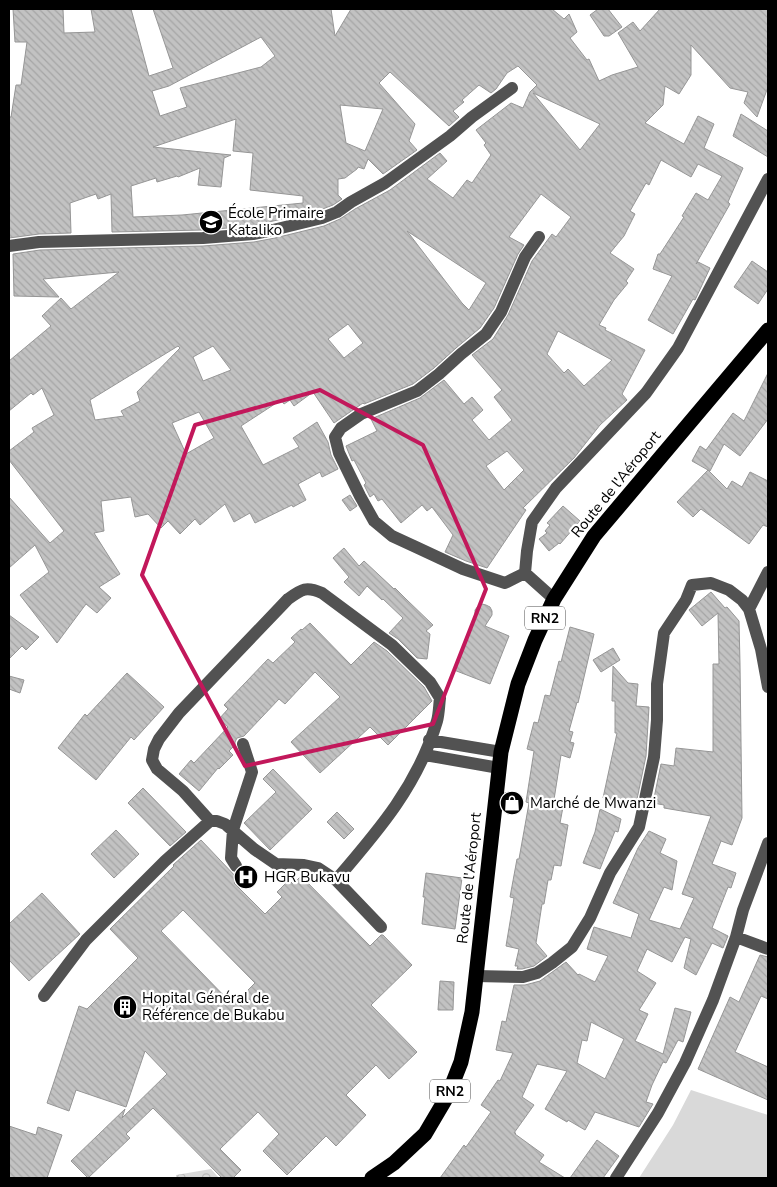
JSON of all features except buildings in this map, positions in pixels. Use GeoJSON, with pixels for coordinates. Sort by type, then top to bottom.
{"type":"FeatureCollection","features":[{"type":"Feature","properties":{"kind":"highway","name":"Route de l'Aéroport"},"geometry":{"type":"LineString","coordinates":[[476,976],[501,752],[518,684],[535,640],[554,599],[594,536],[768,330]]}},
{"type":"Feature","properties":{"kind":"highway","name":"RN2"},"geometry":{"type":"LineString","coordinates":[[372,1178],[394,1163],[425,1134],[448,1095],[461,1062],[472,1012],[476,976]]}},
{"type":"Feature","properties":{"kind":"street"},"geometry":{"type":"LineString","coordinates":[[9,246],[39,242],[203,238],[253,234],[322,218],[338,212],[351,202],[385,183],[512,88]]}},
{"type":"Feature","properties":{"kind":"street"},"geometry":{"type":"LineString","coordinates":[[525,573],[532,522],[556,488],[646,393],[678,348],[768,179]]}},
{"type":"Feature","properties":{"kind":"street"},"geometry":{"type":"LineString","coordinates":[[525,573],[506,583],[463,569],[392,536],[374,521],[339,453],[335,437],[341,428],[361,414],[417,391],[486,334],[501,312],[525,257],[539,237]]}},
{"type":"Feature","properties":{"kind":"street"},"geometry":{"type":"LineString","coordinates":[[749,609],[768,572]]}},
{"type":"Feature","properties":{"kind":"street"},"geometry":{"type":"LineString","coordinates":[[525,573],[554,599]]}},
{"type":"Feature","properties":{"kind":"street"},"geometry":{"type":"LineString","coordinates":[[476,976],[523,977],[536,973],[572,947],[590,918],[610,873],[640,828],[654,757],[657,684],[664,633],[686,600],[692,584],[710,583],[729,590],[742,600],[749,609],[761,649],[768,687]]}},
{"type":"Feature","properties":{"kind":"street"},"geometry":{"type":"LineString","coordinates":[[210,821],[157,768],[152,760],[154,749],[166,729],[179,713],[288,598],[301,590],[312,589],[322,593],[392,645],[430,682],[440,698],[437,720],[425,755],[413,779],[402,798],[336,880]]}},
{"type":"Feature","properties":{"kind":"street"},"geometry":{"type":"LineString","coordinates":[[430,740],[501,752]]}},
{"type":"Feature","properties":{"kind":"street"},"geometry":{"type":"LineString","coordinates":[[236,866],[231,858],[233,830],[252,772],[243,744]]}},
{"type":"Feature","properties":{"kind":"street"},"geometry":{"type":"LineString","coordinates":[[425,755],[499,768]]}},
{"type":"Feature","properties":{"kind":"street"},"geometry":{"type":"LineString","coordinates":[[44,996],[86,940],[165,861],[210,821],[225,824],[254,849],[276,864],[318,868],[336,880],[381,927]]}},
{"type":"Feature","properties":{"kind":"street"},"geometry":{"type":"LineString","coordinates":[[616,1178],[658,1113],[685,1063],[713,1000],[768,843]]}},
{"type":"Feature","properties":{"kind":"street"},"geometry":{"type":"LineString","coordinates":[[736,937],[768,949]]}},
{"type":"Feature","properties":{"kind":"highlighted area"},"geometry":{"type":"Polygon","coordinates":[[[320,390],[423,445],[486,589],[433,724],[245,766],[142,575],[195,425],[320,390]]]}},
{"type":"Feature","properties":{"kind":"green space"},"geometry":{"type":"Polygon","coordinates":[[[691,1090],[768,1115],[768,1178],[639,1178],[673,1125],[691,1090]]]}},
{"type":"Feature","properties":{"kind":"green space"},"geometry":{"type":"Polygon","coordinates":[[[211,1169],[219,1178],[176,1178],[176,1175],[211,1169]]]}},
{"type":"Feature","properties":{"kind":"place","name":"École Primaire Kataliko"},"geometry":{"type":"Point","coordinates":[211,222]}},
{"type":"Feature","properties":{"kind":"place","name":"Marché de Mwanzi"},"geometry":{"type":"Point","coordinates":[512,803]}},
{"type":"Feature","properties":{"kind":"place","name":"HGR Bukavu"},"geometry":{"type":"Point","coordinates":[246,877]}},
{"type":"Feature","properties":{"kind":"place","name":"Hopital Général de Référence de Bukabu"},"geometry":{"type":"Point","coordinates":[125,1007]}}]}
